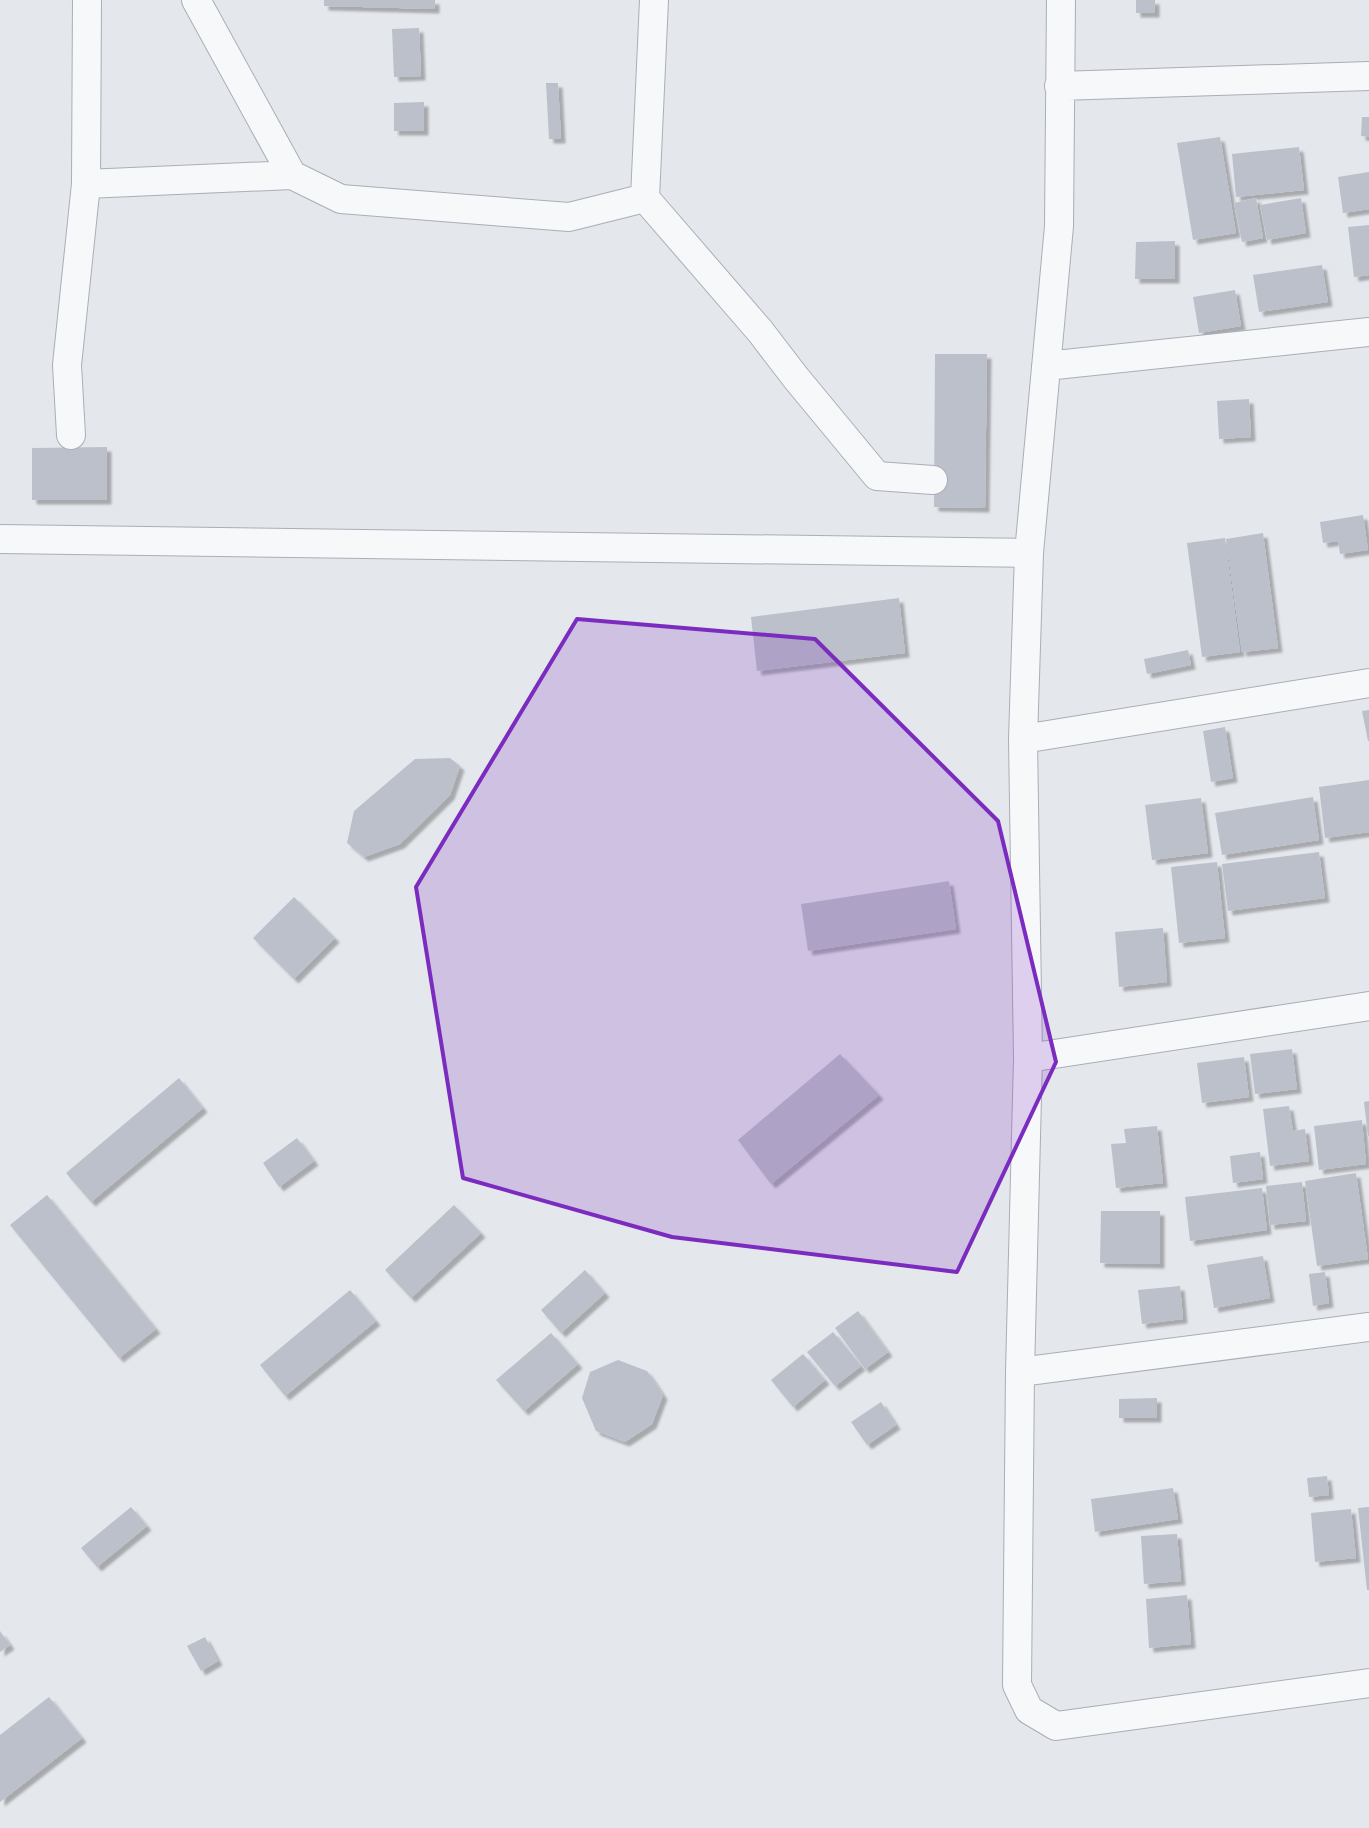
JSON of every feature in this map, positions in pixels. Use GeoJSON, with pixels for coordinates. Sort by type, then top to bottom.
{"type":"FeatureCollection","features":[{"type":"Feature","properties":{"kind":"street"},"geometry":{"type":"LineString","coordinates":[[71,435],[67,365],[86,184],[86,0]]}},
{"type":"Feature","properties":{"kind":"street"},"geometry":{"type":"LineString","coordinates":[[196,0],[292,175]]}},
{"type":"Feature","properties":{"kind":"street"},"geometry":{"type":"LineString","coordinates":[[654,0],[645,198],[760,331],[877,476],[933,480]]}},
{"type":"Feature","properties":{"kind":"street"},"geometry":{"type":"LineString","coordinates":[[1061,0],[1059,226],[1029,553],[1023,739],[1028,1058],[1020,1372],[1016,1685],[1029,1710],[1056,1726],[1369,1683]]}},
{"type":"Feature","properties":{"kind":"street"},"geometry":{"type":"LineString","coordinates":[[1059,86],[1369,76]]}},
{"type":"Feature","properties":{"kind":"street"},"geometry":{"type":"LineString","coordinates":[[86,184],[292,175],[341,199],[569,216],[645,198]]}},
{"type":"Feature","properties":{"kind":"street"},"geometry":{"type":"LineString","coordinates":[[1046,366],[1369,332]]}},
{"type":"Feature","properties":{"kind":"street"},"geometry":{"type":"LineString","coordinates":[[0,539],[1029,553]]}},
{"type":"Feature","properties":{"kind":"street"},"geometry":{"type":"LineString","coordinates":[[1023,739],[1369,683]]}},
{"type":"Feature","properties":{"kind":"street"},"geometry":{"type":"LineString","coordinates":[[1028,1058],[1369,1006]]}},
{"type":"Feature","properties":{"kind":"street"},"geometry":{"type":"LineString","coordinates":[[1020,1372],[1369,1327]]}},
{"type":"Feature","properties":{"kind":"highlighted area"},"geometry":{"type":"Polygon","coordinates":[[[577,619],[815,639],[998,821],[1056,1062],[957,1272],[672,1237],[463,1178],[416,887],[577,619]]]}},
{"type":"Feature","properties":{"kind":"building"},"geometry":{"type":"Polygon","coordinates":[[[324,0],[435,0],[435,9],[324,6],[324,0]]]}},
{"type":"Feature","properties":{"kind":"building"},"geometry":{"type":"Polygon","coordinates":[[[1136,0],[1155,0],[1155,13],[1136,13],[1136,0]]]}},
{"type":"Feature","properties":{"kind":"building"},"geometry":{"type":"Polygon","coordinates":[[[419,28],[421,76],[394,77],[392,29],[419,28]]]}},
{"type":"Feature","properties":{"kind":"building"},"geometry":{"type":"Polygon","coordinates":[[[546,83],[558,83],[561,139],[549,139],[546,83]]]}},
{"type":"Feature","properties":{"kind":"building"},"geometry":{"type":"Polygon","coordinates":[[[424,102],[424,131],[394,131],[394,103],[424,102]]]}},
{"type":"Feature","properties":{"kind":"building"},"geometry":{"type":"Polygon","coordinates":[[[1362,117],[1369,117],[1369,137],[1361,136],[1362,117]]]}},
{"type":"Feature","properties":{"kind":"building"},"geometry":{"type":"Polygon","coordinates":[[[1220,137],[1236,233],[1193,240],[1177,143],[1220,137]]]}},
{"type":"Feature","properties":{"kind":"building"},"geometry":{"type":"Polygon","coordinates":[[[1299,147],[1304,190],[1236,197],[1232,154],[1299,147]]]}},
{"type":"Feature","properties":{"kind":"building"},"geometry":{"type":"Polygon","coordinates":[[[1369,172],[1369,209],[1343,213],[1338,177],[1369,172]]]}},
{"type":"Feature","properties":{"kind":"building"},"geometry":{"type":"Polygon","coordinates":[[[1256,198],[1263,238],[1242,242],[1234,203],[1256,198]]]}},
{"type":"Feature","properties":{"kind":"building"},"geometry":{"type":"Polygon","coordinates":[[[1301,198],[1306,233],[1267,240],[1260,205],[1301,198]]]}},
{"type":"Feature","properties":{"kind":"building"},"geometry":{"type":"Polygon","coordinates":[[[1369,225],[1369,275],[1354,277],[1348,227],[1369,225]]]}},
{"type":"Feature","properties":{"kind":"building"},"geometry":{"type":"Polygon","coordinates":[[[1175,241],[1175,279],[1135,279],[1136,242],[1175,241]]]}},
{"type":"Feature","properties":{"kind":"building"},"geometry":{"type":"Polygon","coordinates":[[[1322,265],[1328,302],[1259,312],[1253,275],[1322,265]]]}},
{"type":"Feature","properties":{"kind":"building"},"geometry":{"type":"Polygon","coordinates":[[[1235,290],[1241,326],[1199,333],[1193,297],[1235,290]]]}},
{"type":"Feature","properties":{"kind":"building"},"geometry":{"type":"Polygon","coordinates":[[[935,354],[987,354],[985,508],[934,507],[935,354]]]}},
{"type":"Feature","properties":{"kind":"building"},"geometry":{"type":"Polygon","coordinates":[[[1249,399],[1251,437],[1219,439],[1217,401],[1249,399]]]}},
{"type":"Feature","properties":{"kind":"building"},"geometry":{"type":"Polygon","coordinates":[[[107,447],[107,500],[32,500],[32,448],[107,447]]]}},
{"type":"Feature","properties":{"kind":"building"},"geometry":{"type":"Polygon","coordinates":[[[1363,515],[1368,550],[1340,554],[1338,541],[1323,543],[1320,522],[1363,515]]]}},
{"type":"Feature","properties":{"kind":"building"},"geometry":{"type":"Polygon","coordinates":[[[1263,533],[1278,648],[1242,652],[1226,539],[1263,533]]]}},
{"type":"Feature","properties":{"kind":"building"},"geometry":{"type":"Polygon","coordinates":[[[1225,538],[1240,652],[1202,657],[1187,543],[1225,538]]]}},
{"type":"Feature","properties":{"kind":"building"},"geometry":{"type":"Polygon","coordinates":[[[899,598],[905,653],[757,671],[751,617],[899,598]]]}},
{"type":"Feature","properties":{"kind":"building"},"geometry":{"type":"Polygon","coordinates":[[[1188,650],[1191,665],[1147,674],[1144,659],[1188,650]]]}},
{"type":"Feature","properties":{"kind":"building"},"geometry":{"type":"Polygon","coordinates":[[[1369,710],[1369,741],[1368,741],[1362,711],[1369,710]]]}},
{"type":"Feature","properties":{"kind":"building"},"geometry":{"type":"Polygon","coordinates":[[[1225,727],[1233,778],[1211,782],[1203,731],[1225,727]]]}},
{"type":"Feature","properties":{"kind":"building"},"geometry":{"type":"Polygon","coordinates":[[[450,758],[460,766],[450,795],[400,844],[364,857],[347,843],[354,811],[415,759],[450,758]]]}},
{"type":"Feature","properties":{"kind":"building"},"geometry":{"type":"Polygon","coordinates":[[[1369,780],[1369,832],[1325,838],[1319,787],[1369,780]]]}},
{"type":"Feature","properties":{"kind":"building"},"geometry":{"type":"Polygon","coordinates":[[[1313,797],[1319,840],[1222,855],[1215,813],[1313,797]]]}},
{"type":"Feature","properties":{"kind":"building"},"geometry":{"type":"Polygon","coordinates":[[[1201,798],[1208,853],[1152,860],[1145,805],[1201,798]]]}},
{"type":"Feature","properties":{"kind":"building"},"geometry":{"type":"Polygon","coordinates":[[[1319,852],[1325,898],[1228,911],[1222,864],[1319,852]]]}},
{"type":"Feature","properties":{"kind":"building"},"geometry":{"type":"Polygon","coordinates":[[[1217,862],[1225,938],[1179,943],[1171,867],[1217,862]]]}},
{"type":"Feature","properties":{"kind":"building"},"geometry":{"type":"Polygon","coordinates":[[[949,881],[956,929],[808,951],[801,904],[949,881]]]}},
{"type":"Feature","properties":{"kind":"building"},"geometry":{"type":"Polygon","coordinates":[[[294,897],[335,938],[294,979],[253,938],[294,897]]]}},
{"type":"Feature","properties":{"kind":"building"},"geometry":{"type":"Polygon","coordinates":[[[1163,928],[1167,982],[1119,987],[1115,932],[1163,928]]]}},
{"type":"Feature","properties":{"kind":"building"},"geometry":{"type":"Polygon","coordinates":[[[1292,1049],[1297,1089],[1255,1094],[1250,1054],[1292,1049]]]}},
{"type":"Feature","properties":{"kind":"building"},"geometry":{"type":"Polygon","coordinates":[[[840,1054],[879,1095],[771,1184],[738,1140],[840,1054]]]}},
{"type":"Feature","properties":{"kind":"building"},"geometry":{"type":"Polygon","coordinates":[[[1244,1057],[1249,1097],[1202,1103],[1197,1063],[1244,1057]]]}},
{"type":"Feature","properties":{"kind":"building"},"geometry":{"type":"Polygon","coordinates":[[[179,1078],[203,1108],[91,1202],[66,1173],[179,1078]]]}},
{"type":"Feature","properties":{"kind":"building"},"geometry":{"type":"Polygon","coordinates":[[[1369,1101],[1369,1136],[1368,1136],[1364,1102],[1369,1101]]]}},
{"type":"Feature","properties":{"kind":"building"},"geometry":{"type":"Polygon","coordinates":[[[1289,1106],[1293,1131],[1305,1129],[1309,1161],[1270,1166],[1263,1109],[1289,1106]]]}},
{"type":"Feature","properties":{"kind":"building"},"geometry":{"type":"Polygon","coordinates":[[[1362,1120],[1366,1164],[1319,1170],[1314,1126],[1362,1120]]]}},
{"type":"Feature","properties":{"kind":"building"},"geometry":{"type":"Polygon","coordinates":[[[1157,1126],[1163,1183],[1116,1188],[1111,1144],[1126,1143],[1124,1129],[1157,1126]]]}},
{"type":"Feature","properties":{"kind":"building"},"geometry":{"type":"Polygon","coordinates":[[[297,1138],[314,1161],[279,1187],[263,1163],[297,1138]]]}},
{"type":"Feature","properties":{"kind":"building"},"geometry":{"type":"Polygon","coordinates":[[[1260,1152],[1263,1179],[1233,1183],[1230,1156],[1260,1152]]]}},
{"type":"Feature","properties":{"kind":"building"},"geometry":{"type":"Polygon","coordinates":[[[1356,1173],[1368,1259],[1317,1266],[1305,1181],[1356,1173]]]}},
{"type":"Feature","properties":{"kind":"building"},"geometry":{"type":"Polygon","coordinates":[[[1302,1182],[1306,1221],[1270,1225],[1266,1186],[1302,1182]]]}},
{"type":"Feature","properties":{"kind":"building"},"geometry":{"type":"Polygon","coordinates":[[[1262,1188],[1267,1230],[1190,1241],[1185,1197],[1262,1188]]]}},
{"type":"Feature","properties":{"kind":"building"},"geometry":{"type":"Polygon","coordinates":[[[47,1195],[156,1329],[119,1358],[10,1225],[47,1195]]]}},
{"type":"Feature","properties":{"kind":"building"},"geometry":{"type":"Polygon","coordinates":[[[454,1205],[481,1233],[411,1298],[385,1270],[454,1205]]]}},
{"type":"Feature","properties":{"kind":"building"},"geometry":{"type":"Polygon","coordinates":[[[1101,1211],[1160,1211],[1160,1264],[1100,1263],[1101,1211]]]}},
{"type":"Feature","properties":{"kind":"building"},"geometry":{"type":"Polygon","coordinates":[[[1263,1256],[1270,1298],[1214,1308],[1207,1265],[1263,1256]]]}},
{"type":"Feature","properties":{"kind":"building"},"geometry":{"type":"Polygon","coordinates":[[[585,1270],[605,1293],[561,1333],[541,1310],[585,1270]]]}},
{"type":"Feature","properties":{"kind":"building"},"geometry":{"type":"Polygon","coordinates":[[[1325,1272],[1329,1303],[1313,1306],[1309,1274],[1325,1272]]]}},
{"type":"Feature","properties":{"kind":"building"},"geometry":{"type":"Polygon","coordinates":[[[1180,1286],[1183,1319],[1142,1324],[1138,1290],[1180,1286]]]}},
{"type":"Feature","properties":{"kind":"building"},"geometry":{"type":"Polygon","coordinates":[[[350,1290],[376,1321],[285,1396],[260,1365],[350,1290]]]}},
{"type":"Feature","properties":{"kind":"building"},"geometry":{"type":"Polygon","coordinates":[[[858,1311],[888,1352],[865,1369],[835,1328],[858,1311]]]}},
{"type":"Feature","properties":{"kind":"building"},"geometry":{"type":"Polygon","coordinates":[[[833,1332],[861,1366],[835,1386],[807,1352],[833,1332]]]}},
{"type":"Feature","properties":{"kind":"building"},"geometry":{"type":"Polygon","coordinates":[[[551,1333],[578,1364],[524,1411],[496,1380],[551,1333]]]}},
{"type":"Feature","properties":{"kind":"building"},"geometry":{"type":"Polygon","coordinates":[[[803,1354],[825,1380],[793,1407],[771,1380],[803,1354]]]}},
{"type":"Feature","properties":{"kind":"building"},"geometry":{"type":"Polygon","coordinates":[[[618,1360],[647,1371],[663,1395],[652,1424],[625,1442],[596,1431],[582,1398],[590,1372],[618,1360]]]}},
{"type":"Feature","properties":{"kind":"building"},"geometry":{"type":"Polygon","coordinates":[[[1157,1398],[1157,1418],[1119,1418],[1119,1399],[1157,1398]]]}},
{"type":"Feature","properties":{"kind":"building"},"geometry":{"type":"Polygon","coordinates":[[[881,1402],[896,1425],[867,1445],[851,1422],[881,1402]]]}},
{"type":"Feature","properties":{"kind":"building"},"geometry":{"type":"Polygon","coordinates":[[[1327,1476],[1329,1495],[1309,1497],[1307,1478],[1327,1476]]]}},
{"type":"Feature","properties":{"kind":"building"},"geometry":{"type":"Polygon","coordinates":[[[1173,1488],[1178,1519],[1095,1532],[1091,1499],[1173,1488]]]}},
{"type":"Feature","properties":{"kind":"building"},"geometry":{"type":"Polygon","coordinates":[[[131,1507],[147,1526],[97,1567],[81,1548],[131,1507]]]}},
{"type":"Feature","properties":{"kind":"building"},"geometry":{"type":"Polygon","coordinates":[[[1369,1507],[1369,1590],[1367,1590],[1358,1508],[1369,1507]]]}},
{"type":"Feature","properties":{"kind":"building"},"geometry":{"type":"Polygon","coordinates":[[[1351,1509],[1356,1558],[1315,1562],[1311,1513],[1351,1509]]]}},
{"type":"Feature","properties":{"kind":"building"},"geometry":{"type":"Polygon","coordinates":[[[1177,1534],[1181,1581],[1144,1584],[1141,1536],[1177,1534]]]}},
{"type":"Feature","properties":{"kind":"building"},"geometry":{"type":"Polygon","coordinates":[[[1187,1595],[1191,1644],[1149,1648],[1146,1599],[1187,1595]]]}},
{"type":"Feature","properties":{"kind":"building"},"geometry":{"type":"Polygon","coordinates":[[[0,1631],[10,1645],[0,1652],[0,1631]]]}},
{"type":"Feature","properties":{"kind":"building"},"geometry":{"type":"Polygon","coordinates":[[[205,1637],[218,1661],[201,1671],[187,1646],[205,1637]]]}},
{"type":"Feature","properties":{"kind":"building"},"geometry":{"type":"Polygon","coordinates":[[[49,1697],[82,1738],[0,1802],[0,1735],[49,1697]]]}}]}
